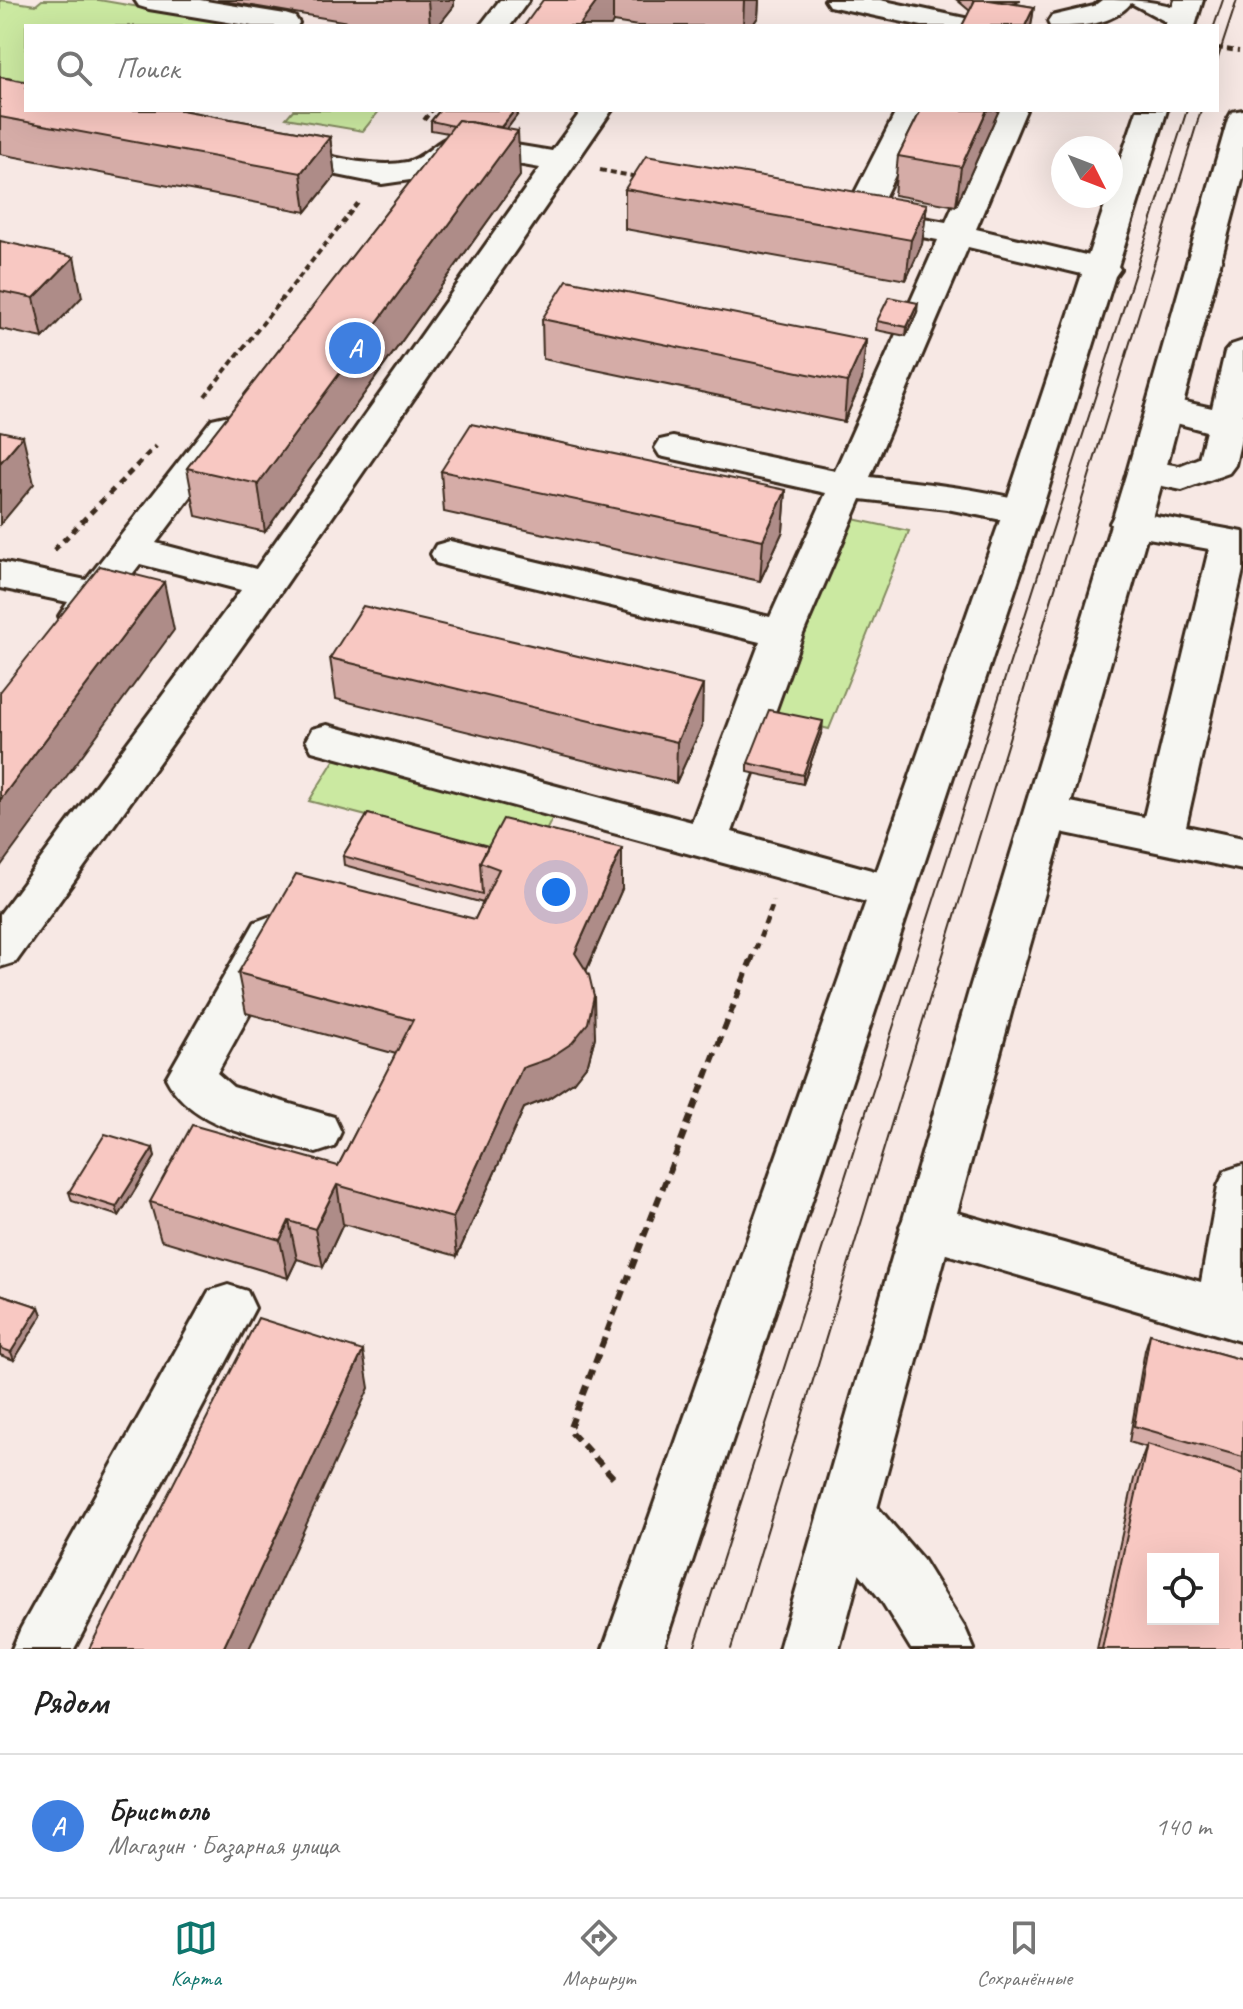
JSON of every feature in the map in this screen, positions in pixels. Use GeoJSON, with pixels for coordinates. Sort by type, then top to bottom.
{"type":"FeatureCollection","features":[{"type":"Feature","properties":{"kind":"main road"},"geometry":{"type":"LineString","coordinates":[[149,0],[284,24]]}},
{"type":"Feature","properties":{"kind":"main road"},"geometry":{"type":"LineString","coordinates":[[497,24],[515,0]]}},
{"type":"Feature","properties":{"kind":"main road"},"geometry":{"type":"LineString","coordinates":[[839,0],[955,24]]}},
{"type":"Feature","properties":{"kind":"main road"},"geometry":{"type":"LineString","coordinates":[[934,0],[963,24]]}},
{"type":"Feature","properties":{"kind":"main road"},"geometry":{"type":"LineString","coordinates":[[1054,19],[1104,13],[1119,0]]}},
{"type":"Feature","properties":{"kind":"main road"},"geometry":{"type":"LineString","coordinates":[[1143,0],[1184,15]]}},
{"type":"Feature","properties":{"kind":"main road"},"geometry":{"type":"LineString","coordinates":[[0,949],[266,584],[596,112]]}},
{"type":"Feature","properties":{"kind":"main road"},"geometry":{"type":"LineString","coordinates":[[911,112],[859,216],[958,234],[1034,255],[1103,269]]}},
{"type":"Feature","properties":{"kind":"main road"},"geometry":{"type":"LineString","coordinates":[[706,843],[783,634],[1010,112]]}},
{"type":"Feature","properties":{"kind":"main road"},"geometry":{"type":"LineString","coordinates":[[633,1649],[1022,512],[1151,112]]}},
{"type":"Feature","properties":{"kind":"main road"},"geometry":{"type":"LineString","coordinates":[[809,1649],[926,1226],[1129,523],[1233,183],[1243,119]]}},
{"type":"Feature","properties":{"kind":"main road"},"geometry":{"type":"LineString","coordinates":[[245,147],[387,190],[455,144],[559,162]]}},
{"type":"Feature","properties":{"kind":"main road"},"geometry":{"type":"LineString","coordinates":[[1146,472],[1182,478],[1216,465],[1243,352]]}},
{"type":"Feature","properties":{"kind":"main road"},"geometry":{"type":"LineString","coordinates":[[58,643],[241,405]]}},
{"type":"Feature","properties":{"kind":"main road"},"geometry":{"type":"LineString","coordinates":[[1163,408],[1198,415],[1227,427]]}},
{"type":"Feature","properties":{"kind":"main road"},"geometry":{"type":"LineString","coordinates":[[673,448],[848,486],[947,497],[1022,512]]}},
{"type":"Feature","properties":{"kind":"main road"},"geometry":{"type":"LineString","coordinates":[[1129,523],[1237,542],[1162,836]]}},
{"type":"Feature","properties":{"kind":"main road"},"geometry":{"type":"LineString","coordinates":[[131,549],[266,584]]}},
{"type":"Feature","properties":{"kind":"main road"},"geometry":{"type":"LineString","coordinates":[[450,554],[783,634]]}},
{"type":"Feature","properties":{"kind":"main road"},"geometry":{"type":"LineString","coordinates":[[12,578],[96,595]]}},
{"type":"Feature","properties":{"kind":"main road"},"geometry":{"type":"LineString","coordinates":[[327,740],[892,892]]}},
{"type":"Feature","properties":{"kind":"main road"},"geometry":{"type":"LineString","coordinates":[[1046,813],[1243,854]]}},
{"type":"Feature","properties":{"kind":"main road"},"geometry":{"type":"LineString","coordinates":[[295,891],[190,1078],[205,1123],[316,1132]]}},
{"type":"Feature","properties":{"kind":"main road"},"geometry":{"type":"LineString","coordinates":[[926,1226],[1233,1315],[1243,1186]]}},
{"type":"Feature","properties":{"kind":"main road"},"geometry":{"type":"LineString","coordinates":[[42,1649],[228,1308]]}},
{"type":"Feature","properties":{"kind":"main road"},"geometry":{"type":"LineString","coordinates":[[847,1514],[902,1580],[944,1649]]}},
{"type":"Feature","properties":{"kind":"path"},"geometry":{"type":"LineString","coordinates":[[1219,48],[1239,51]]}},
{"type":"Feature","properties":{"kind":"path"},"geometry":{"type":"LineString","coordinates":[[559,162],[649,179]]}},
{"type":"Feature","properties":{"kind":"path"},"geometry":{"type":"LineString","coordinates":[[201,400],[387,190]]}},
{"type":"Feature","properties":{"kind":"path"},"geometry":{"type":"LineString","coordinates":[[12,578],[160,442]]}},
{"type":"Feature","properties":{"kind":"path"},"geometry":{"type":"LineString","coordinates":[[613,1477],[569,1430],[787,866]]}},
{"type":"Feature","properties":{"kind":"green space"},"geometry":{"type":"Polygon","coordinates":[[[0,0],[36,5],[42,0],[99,0],[237,24],[24,24],[24,81],[0,77],[0,0]]]}},
{"type":"Feature","properties":{"kind":"green space"},"geometry":{"type":"Polygon","coordinates":[[[291,112],[378,112],[363,131],[286,118],[291,112]]]}},
{"type":"Feature","properties":{"kind":"green space"},"geometry":{"type":"Polygon","coordinates":[[[848,518],[909,531],[829,729],[763,713],[848,518]]]}},
{"type":"Feature","properties":{"kind":"green space"},"geometry":{"type":"Polygon","coordinates":[[[335,759],[554,815],[532,859],[309,801],[335,759]]]}},
{"type":"Feature","properties":{"kind":"building"},"geometry":{"type":"Polygon","coordinates":[[[543,0],[598,0],[580,24],[525,24],[543,0]]]}},
{"type":"Feature","properties":{"kind":"building"},"geometry":{"type":"Polygon","coordinates":[[[975,0],[1034,7],[1026,24],[963,24],[975,0]]]}},
{"type":"Feature","properties":{"kind":"building"},"geometry":{"type":"Polygon","coordinates":[[[0,77],[24,82],[24,112],[192,112],[330,137],[301,173],[0,117],[0,77]]]}},
{"type":"Feature","properties":{"kind":"building"},"geometry":{"type":"Polygon","coordinates":[[[438,112],[513,112],[501,127],[458,120],[453,126],[431,121],[438,112]]]}},
{"type":"Feature","properties":{"kind":"building"},"geometry":{"type":"Polygon","coordinates":[[[920,112],[986,112],[961,167],[898,156],[920,112]]]}},
{"type":"Feature","properties":{"kind":"building"},"geometry":{"type":"Polygon","coordinates":[[[458,120],[518,131],[258,484],[187,468],[458,120]]]}},
{"type":"Feature","properties":{"kind":"building"},"geometry":{"type":"Polygon","coordinates":[[[646,156],[927,204],[911,240],[625,189],[646,156]]]}},
{"type":"Feature","properties":{"kind":"building"},"geometry":{"type":"Polygon","coordinates":[[[0,241],[74,257],[34,298],[0,291],[0,241]]]}},
{"type":"Feature","properties":{"kind":"building"},"geometry":{"type":"Polygon","coordinates":[[[567,280],[866,340],[847,382],[542,319],[567,280]]]}},
{"type":"Feature","properties":{"kind":"building"},"geometry":{"type":"Polygon","coordinates":[[[889,297],[918,303],[907,327],[877,321],[889,297]]]}},
{"type":"Feature","properties":{"kind":"building"},"geometry":{"type":"Polygon","coordinates":[[[471,424],[786,490],[763,540],[441,471],[471,424]]]}},
{"type":"Feature","properties":{"kind":"building"},"geometry":{"type":"Polygon","coordinates":[[[0,431],[23,436],[0,463],[0,431]]]}},
{"type":"Feature","properties":{"kind":"building"},"geometry":{"type":"Polygon","coordinates":[[[100,566],[164,582],[0,800],[0,692],[100,566]]]}},
{"type":"Feature","properties":{"kind":"building"},"geometry":{"type":"Polygon","coordinates":[[[363,606],[703,685],[677,742],[330,658],[363,606]]]}},
{"type":"Feature","properties":{"kind":"building"},"geometry":{"type":"Polygon","coordinates":[[[769,710],[823,721],[803,775],[748,763],[769,710]]]}},
{"type":"Feature","properties":{"kind":"building"},"geometry":{"type":"Polygon","coordinates":[[[368,814],[488,846],[480,862],[482,894],[343,856],[368,814]]]}},
{"type":"Feature","properties":{"kind":"building"},"geometry":{"type":"Polygon","coordinates":[[[503,819],[622,848],[575,953],[589,975],[594,996],[588,1023],[572,1043],[548,1059],[522,1068],[453,1218],[337,1185],[315,1229],[289,1221],[280,1240],[150,1202],[192,1125],[338,1166],[413,1020],[238,973],[296,874],[475,919],[499,869],[480,862],[503,819]]]}},
{"type":"Feature","properties":{"kind":"building"},"geometry":{"type":"Polygon","coordinates":[[[105,1134],[153,1148],[116,1207],[69,1192],[105,1134]]]}},
{"type":"Feature","properties":{"kind":"building"},"geometry":{"type":"Polygon","coordinates":[[[0,1294],[39,1307],[11,1352],[0,1348],[0,1294]]]}},
{"type":"Feature","properties":{"kind":"building"},"geometry":{"type":"Polygon","coordinates":[[[258,1318],[363,1351],[223,1649],[89,1649],[258,1318]]]}},
{"type":"Feature","properties":{"kind":"building"},"geometry":{"type":"Polygon","coordinates":[[[1150,1334],[1243,1360],[1243,1457],[1134,1426],[1150,1334]]]}},
{"type":"Feature","properties":{"kind":"building"},"geometry":{"type":"Polygon","coordinates":[[[1147,1444],[1243,1474],[1243,1649],[1102,1649],[1147,1444]]]}},
{"type":"Feature","properties":{"kind":"tram line"},"geometry":{"type":"LineString","coordinates":[[1215,24],[1223,0]]}},
{"type":"Feature","properties":{"kind":"tram line"},"geometry":{"type":"LineString","coordinates":[[1219,55],[1237,0]]}},
{"type":"Feature","properties":{"kind":"tram line"},"geometry":{"type":"LineString","coordinates":[[694,1649],[1186,112]]}},
{"type":"Feature","properties":{"kind":"tram line"},"geometry":{"type":"LineString","coordinates":[[731,1649],[1200,112]]}},
{"type":"Feature","properties":{"kind":"place","name":"Бристоль"},"geometry":{"type":"Point","coordinates":[355,348]}}]}
